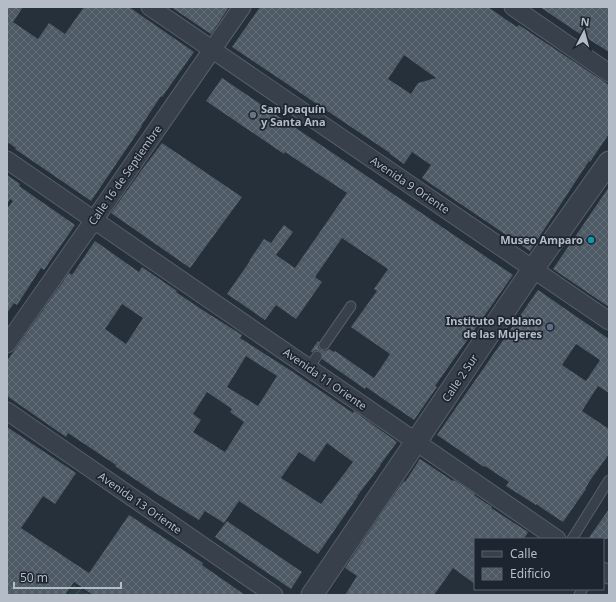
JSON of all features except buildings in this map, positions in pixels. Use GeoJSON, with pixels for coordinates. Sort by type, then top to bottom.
{"type":"FeatureCollection","features":[{"type":"Feature","properties":{"kind":"street","name":"Avenida 9 Oriente"},"geometry":{"type":"LineString","coordinates":[[150,7],[609,320]]}},
{"type":"Feature","properties":{"kind":"street","name":"Calle 16 de Septiembre"},"geometry":{"type":"LineString","coordinates":[[7,344],[242,7]]}},
{"type":"Feature","properties":{"kind":"street"},"geometry":{"type":"LineString","coordinates":[[513,7],[609,73]]}},
{"type":"Feature","properties":{"kind":"street","name":"Avenida 11 Oriente"},"geometry":{"type":"LineString","coordinates":[[7,160],[94,220],[313,362],[416,442],[556,538]]}},
{"type":"Feature","properties":{"kind":"street","name":"Calle 2 Sur"},"geometry":{"type":"LineString","coordinates":[[312,595],[533,269],[609,162]]}},
{"type":"Feature","properties":{"kind":"street","name":"Avenida 13 Oriente"},"geometry":{"type":"LineString","coordinates":[[7,411],[274,595]]}},
{"type":"Feature","properties":{"kind":"lane"},"geometry":{"type":"LineString","coordinates":[[324,346],[351,306]]}},
{"type":"Feature","properties":{"kind":"lane"},"geometry":{"type":"LineString","coordinates":[[573,538],[609,480]]}},
{"type":"Feature","properties":{"kind":"green space"},"geometry":{"type":"Polygon","coordinates":[[[74,585],[90,595],[68,595],[74,585]]]}},
{"type":"Feature","properties":{"kind":"place","name":"San Joaquín y Santa Ana"},"geometry":{"type":"Point","coordinates":[253,115]}},
{"type":"Feature","properties":{"kind":"place","name":"Museo Amparo"},"geometry":{"type":"Point","coordinates":[591,240]}},
{"type":"Feature","properties":{"kind":"place","name":"Instituto Poblano de las Mujeres"},"geometry":{"type":"Point","coordinates":[550,327]}}]}
